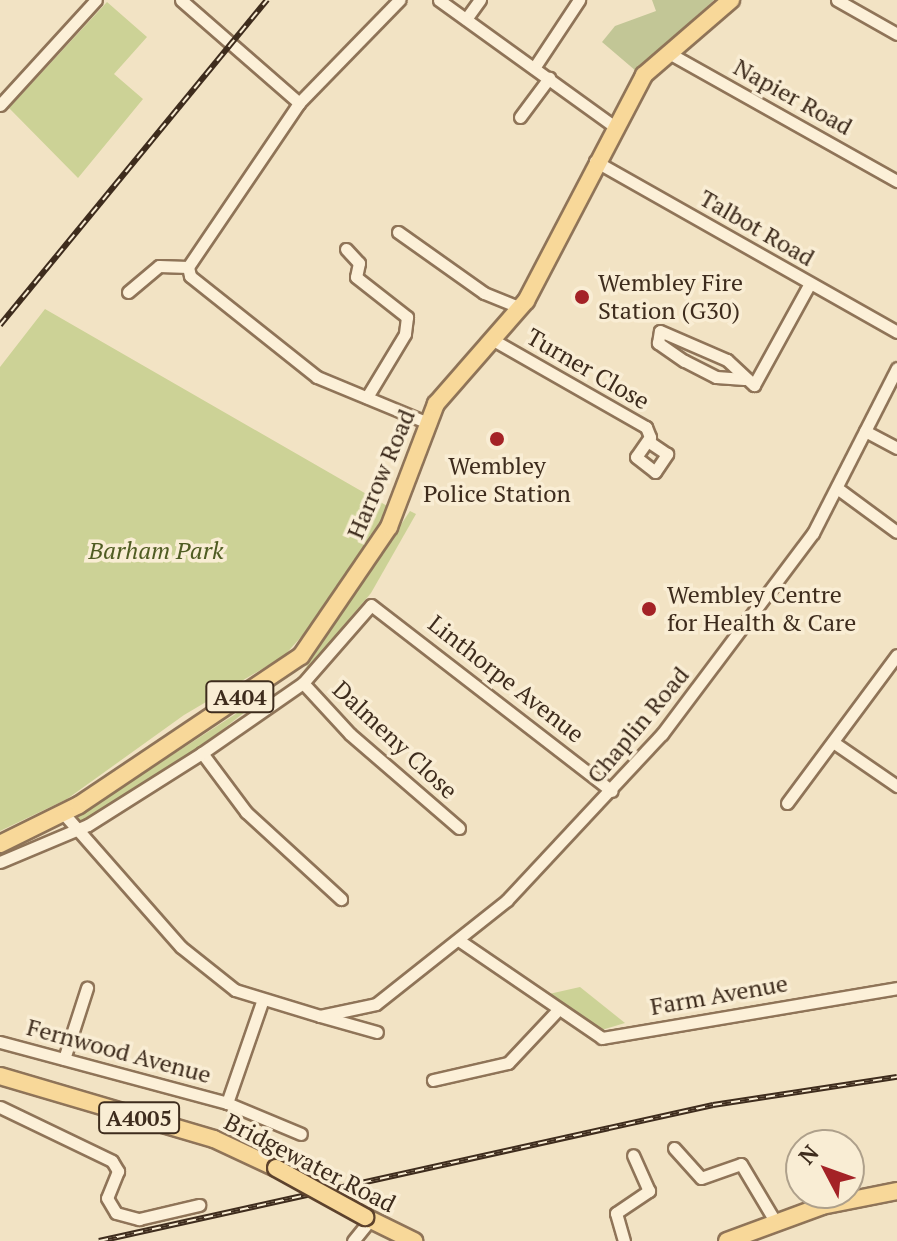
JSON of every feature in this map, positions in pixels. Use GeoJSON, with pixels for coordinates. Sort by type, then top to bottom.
{"type":"FeatureCollection","features":[{"type":"Feature","properties":{"kind":"main road","name":"A404"},"geometry":{"type":"LineString","coordinates":[[667,52],[731,0]]}},
{"type":"Feature","properties":{"kind":"main road","name":"Harrow Road"},"geometry":{"type":"LineString","coordinates":[[0,844],[64,814],[301,656],[389,527],[428,423],[521,308],[614,126],[644,75],[667,52]]}},
{"type":"Feature","properties":{"kind":"main road","name":"Bridgewater Road"},"geometry":{"type":"LineString","coordinates":[[0,1076],[214,1139],[414,1241]]}},
{"type":"Feature","properties":{"kind":"main road"},"geometry":{"type":"LineString","coordinates":[[727,1241],[775,1221],[897,1191]]}},
{"type":"Feature","properties":{"kind":"street"},"geometry":{"type":"LineString","coordinates":[[1,103],[96,0]]}},
{"type":"Feature","properties":{"kind":"street"},"geometry":{"type":"LineString","coordinates":[[181,0],[299,103]]}},
{"type":"Feature","properties":{"kind":"street"},"geometry":{"type":"LineString","coordinates":[[188,267],[299,103],[399,0]]}},
{"type":"Feature","properties":{"kind":"street"},"geometry":{"type":"LineString","coordinates":[[439,0],[614,126]]}},
{"type":"Feature","properties":{"kind":"street"},"geometry":{"type":"LineString","coordinates":[[466,19],[480,0]]}},
{"type":"Feature","properties":{"kind":"street"},"geometry":{"type":"LineString","coordinates":[[534,68],[579,0]]}},
{"type":"Feature","properties":{"kind":"street"},"geometry":{"type":"LineString","coordinates":[[837,0],[897,34]]}},
{"type":"Feature","properties":{"kind":"street","name":"Napier Road"},"geometry":{"type":"LineString","coordinates":[[667,52],[897,181]]}},
{"type":"Feature","properties":{"kind":"street"},"geometry":{"type":"LineString","coordinates":[[520,117],[549,78]]}},
{"type":"Feature","properties":{"kind":"street","name":"Talbot Road"},"geometry":{"type":"LineString","coordinates":[[595,161],[897,332]]}},
{"type":"Feature","properties":{"kind":"street"},"geometry":{"type":"LineString","coordinates":[[398,232],[484,293],[521,308]]}},
{"type":"Feature","properties":{"kind":"street"},"geometry":{"type":"LineString","coordinates":[[346,249],[359,263],[356,277],[407,317],[367,397]]}},
{"type":"Feature","properties":{"kind":"street"},"geometry":{"type":"LineString","coordinates":[[128,292],[159,266],[188,267],[214,297],[317,377],[428,423]]}},
{"type":"Feature","properties":{"kind":"street"},"geometry":{"type":"LineString","coordinates":[[749,382],[810,283]]}},
{"type":"Feature","properties":{"kind":"street"},"geometry":{"type":"LineString","coordinates":[[673,331],[727,360],[749,382],[716,377],[684,361],[657,336],[673,331]]}},
{"type":"Feature","properties":{"kind":"street","name":"Turner Close"},"geometry":{"type":"LineString","coordinates":[[495,341],[646,427],[648,441]]}},
{"type":"Feature","properties":{"kind":"street","name":"Chaplin Road"},"geometry":{"type":"LineString","coordinates":[[320,1016],[376,1004],[460,941],[612,791],[776,587],[837,488],[897,368]]}},
{"type":"Feature","properties":{"kind":"street"},"geometry":{"type":"LineString","coordinates":[[865,431],[897,448]]}},
{"type":"Feature","properties":{"kind":"street"},"geometry":{"type":"LineString","coordinates":[[837,488],[897,532]]}},
{"type":"Feature","properties":{"kind":"street","name":"Linthorpe Avenue"},"geometry":{"type":"LineString","coordinates":[[303,683],[371,605],[612,791]]}},
{"type":"Feature","properties":{"kind":"street"},"geometry":{"type":"LineString","coordinates":[[787,803],[897,655]]}},
{"type":"Feature","properties":{"kind":"street"},"geometry":{"type":"LineString","coordinates":[[0,862],[78,829],[202,753],[303,683]]}},
{"type":"Feature","properties":{"kind":"street","name":"Dalmeny Close"},"geometry":{"type":"LineString","coordinates":[[303,683],[350,734],[459,828]]}},
{"type":"Feature","properties":{"kind":"street"},"geometry":{"type":"LineString","coordinates":[[833,742],[897,786]]}},
{"type":"Feature","properties":{"kind":"street"},"geometry":{"type":"LineString","coordinates":[[202,753],[246,812],[341,899]]}},
{"type":"Feature","properties":{"kind":"street","name":"Chaplin Road"},"geometry":{"type":"LineString","coordinates":[[64,814],[206,971],[262,1002],[377,1032]]}},
{"type":"Feature","properties":{"kind":"street","name":"Farm Avenue"},"geometry":{"type":"LineString","coordinates":[[460,941],[555,1013],[602,1038],[897,988]]}},
{"type":"Feature","properties":{"kind":"street"},"geometry":{"type":"LineString","coordinates":[[64,1059],[87,988]]}},
{"type":"Feature","properties":{"kind":"street","name":"Fernwood Avenue"},"geometry":{"type":"LineString","coordinates":[[227,1103],[262,1002]]}},
{"type":"Feature","properties":{"kind":"street"},"geometry":{"type":"LineString","coordinates":[[433,1080],[508,1063],[555,1013]]}},
{"type":"Feature","properties":{"kind":"street","name":"Fernwood Avenue"},"geometry":{"type":"LineString","coordinates":[[0,1042],[227,1103],[301,1134]]}},
{"type":"Feature","properties":{"kind":"street"},"geometry":{"type":"LineString","coordinates":[[0,1107],[112,1161],[118,1171],[107,1198],[116,1213],[139,1219],[199,1205]]}},
{"type":"Feature","properties":{"kind":"street"},"geometry":{"type":"LineString","coordinates":[[674,1148],[701,1178],[741,1164],[775,1221]]}},
{"type":"Feature","properties":{"kind":"street"},"geometry":{"type":"LineString","coordinates":[[624,1241],[616,1213],[649,1191],[633,1155]]}},
{"type":"Feature","properties":{"kind":"street"},"geometry":{"type":"LineString","coordinates":[[353,1241],[368,1218]]}},
{"type":"Feature","properties":{"kind":"green space"},"geometry":{"type":"Polygon","coordinates":[[[652,0],[714,0],[636,71],[602,42],[615,26],[656,11],[652,0]]]}},
{"type":"Feature","properties":{"kind":"green space"},"geometry":{"type":"Polygon","coordinates":[[[107,2],[147,37],[114,74],[143,99],[78,178],[9,108],[107,2]]]}},
{"type":"Feature","properties":{"kind":"green space","name":"Barham Park"},"geometry":{"type":"Polygon","coordinates":[[[45,309],[389,507],[318,618],[284,656],[184,715],[67,799],[0,831],[0,367],[45,309]]]}},
{"type":"Feature","properties":{"kind":"green space"},"geometry":{"type":"Polygon","coordinates":[[[410,511],[416,514],[371,593],[297,681],[410,511]]]}},
{"type":"Feature","properties":{"kind":"green space"},"geometry":{"type":"Polygon","coordinates":[[[274,689],[194,752],[80,822],[75,818],[274,689]]]}},
{"type":"Feature","properties":{"kind":"green space"},"geometry":{"type":"Polygon","coordinates":[[[580,987],[625,1023],[595,1032],[549,994],[580,987]]]}},
{"type":"Feature","properties":{"kind":"railway"},"geometry":{"type":"LineString","coordinates":[[0,325],[267,0]]}},
{"type":"Feature","properties":{"kind":"railway"},"geometry":{"type":"LineString","coordinates":[[99,1241],[713,1105],[897,1077]]}},
{"type":"Feature","properties":{"kind":"place","name":"Wembley Fire Station (G30)"},"geometry":{"type":"Point","coordinates":[582,297]}},
{"type":"Feature","properties":{"kind":"place","name":"Wembley Police Station"},"geometry":{"type":"Point","coordinates":[497,439]}},
{"type":"Feature","properties":{"kind":"place","name":"Wembley Centre for Health & Care"},"geometry":{"type":"Point","coordinates":[649,609]}}]}
